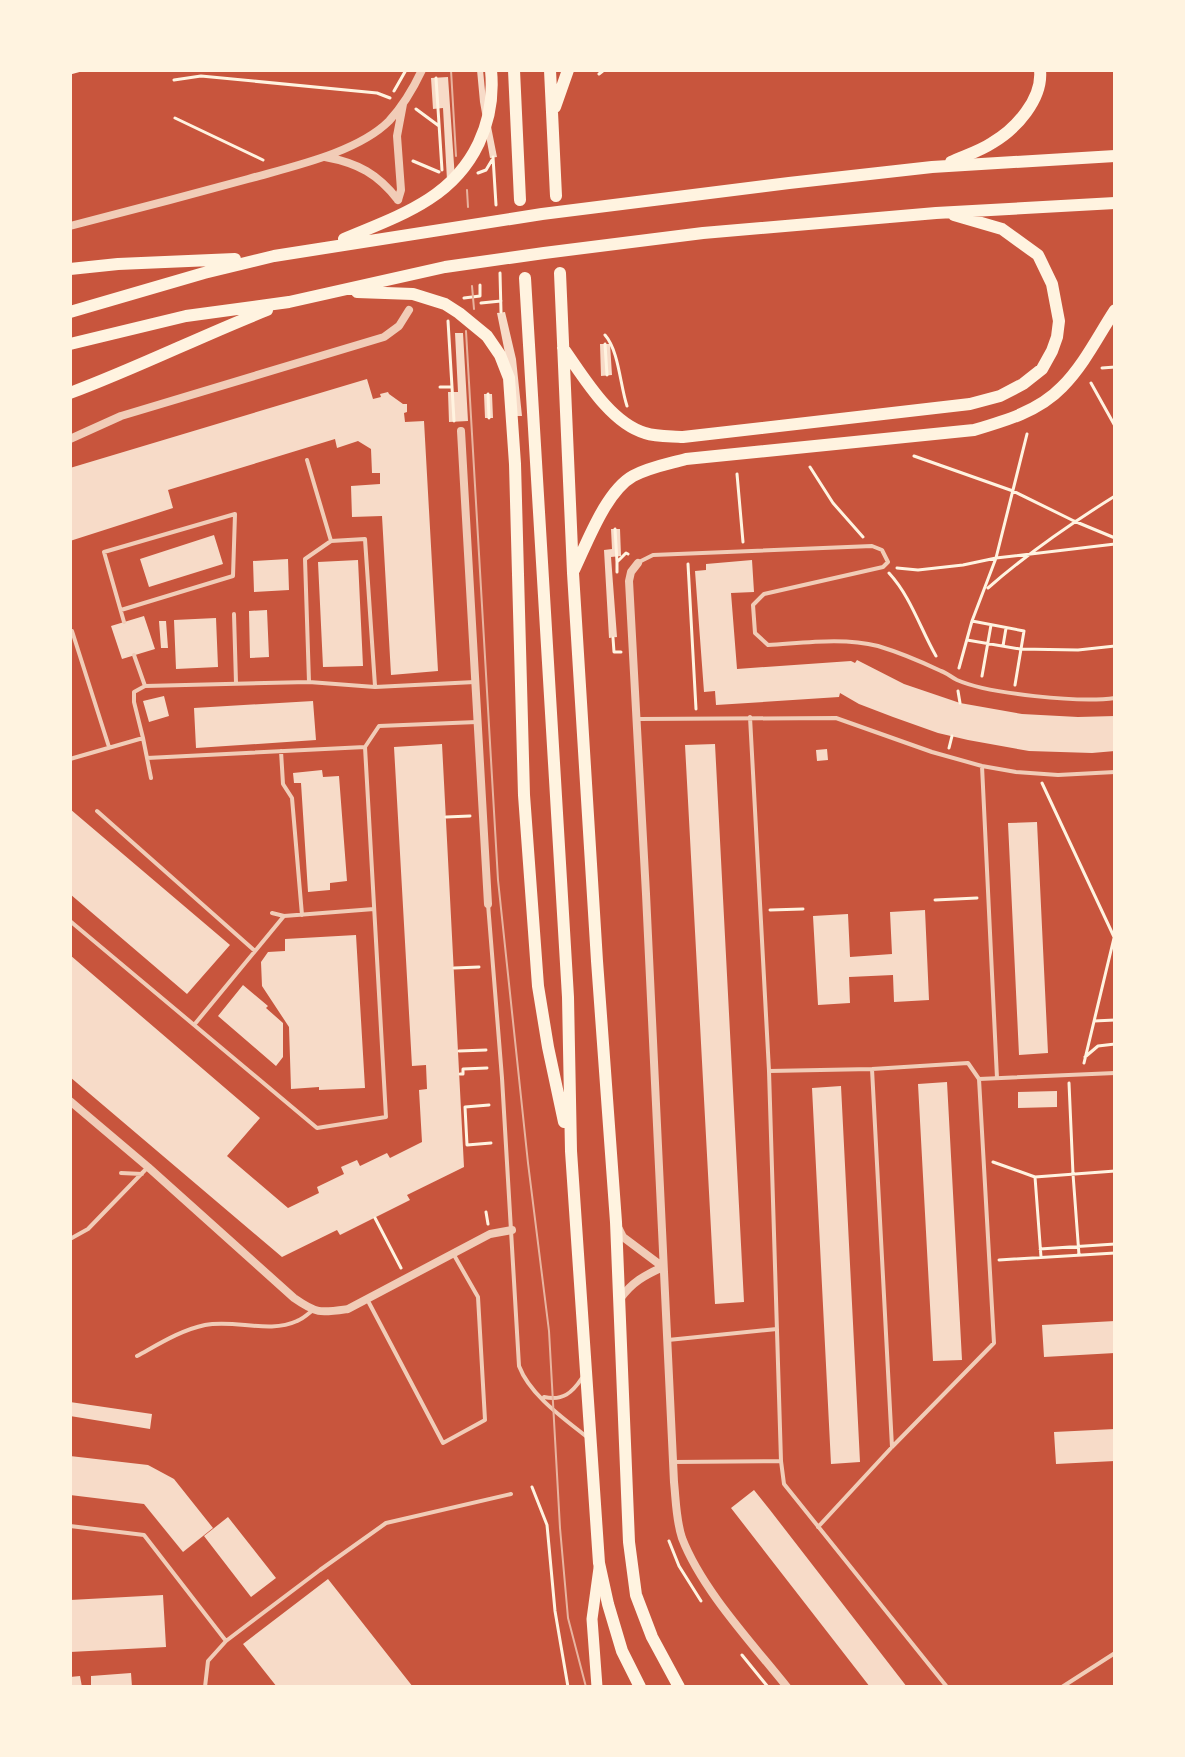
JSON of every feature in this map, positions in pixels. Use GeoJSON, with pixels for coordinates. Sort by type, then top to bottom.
{"type":"FeatureCollection","features":[{"type":"Feature","properties":{"kind":"main road"},"geometry":{"type":"LineString","coordinates":[[326,247],[430,199],[448,184],[483,136],[491,105],[491,70]]}},
{"type":"Feature","properties":{"kind":"main road"},"geometry":{"type":"LineString","coordinates":[[514,70],[520,200]]}},
{"type":"Feature","properties":{"kind":"main road"},"geometry":{"type":"LineString","coordinates":[[550,70],[556,196]]}},
{"type":"Feature","properties":{"kind":"main road"},"geometry":{"type":"LineString","coordinates":[[552,114],[568,70]]}},
{"type":"Feature","properties":{"kind":"main road"},"geometry":{"type":"LineString","coordinates":[[937,167],[993,143],[1017,122],[1033,101],[1041,78],[1040,70]]}},
{"type":"Feature","properties":{"kind":"main road"},"geometry":{"type":"LineString","coordinates":[[70,312],[274,256],[542,214],[937,167],[1115,156]]}},
{"type":"Feature","properties":{"kind":"main road"},"geometry":{"type":"LineString","coordinates":[[70,344],[186,316],[289,302],[445,267],[544,253],[703,233],[940,212],[1115,203]]}},
{"type":"Feature","properties":{"kind":"main road"},"geometry":{"type":"LineString","coordinates":[[563,348],[599,398],[622,422],[645,433],[683,437],[970,404],[1000,396],[1042,369],[1052,351],[1059,321],[1052,284],[1038,255],[1002,229],[940,212]]}},
{"type":"Feature","properties":{"kind":"main road"},"geometry":{"type":"LineString","coordinates":[[70,269],[274,256]]}},
{"type":"Feature","properties":{"kind":"main road"},"geometry":{"type":"LineString","coordinates":[[560,273],[573,573],[616,1222],[629,1542],[636,1595],[652,1637],[679,1687]]}},
{"type":"Feature","properties":{"kind":"main road"},"geometry":{"type":"LineString","coordinates":[[525,278],[568,997],[571,1151],[599,1563],[622,1651],[640,1687]]}},
{"type":"Feature","properties":{"kind":"main road"},"geometry":{"type":"LineString","coordinates":[[334,292],[413,294],[459,313],[487,336],[500,355],[509,378],[515,464],[524,795],[538,986],[571,1151]]}},
{"type":"Feature","properties":{"kind":"main road"},"geometry":{"type":"LineString","coordinates":[[70,393],[289,302]]}},
{"type":"Feature","properties":{"kind":"main road"},"geometry":{"type":"LineString","coordinates":[[573,573],[604,507],[629,478],[651,468],[686,459],[974,430],[1004,421],[1036,407],[1060,389],[1077,370],[1115,310]]}},
{"type":"Feature","properties":{"kind":"main road"},"geometry":{"type":"LineString","coordinates":[[597,1687],[592,1619],[599,1563]]}},
{"type":"Feature","properties":{"kind":"street"},"geometry":{"type":"LineString","coordinates":[[70,226],[324,157],[353,144],[388,122],[422,70]]}},
{"type":"Feature","properties":{"kind":"street"},"geometry":{"type":"LineString","coordinates":[[324,157],[340,160],[373,174],[398,200],[401,190],[397,136],[403,103]]}},
{"type":"Feature","properties":{"kind":"street"},"geometry":{"type":"LineString","coordinates":[[70,439],[121,416],[384,337],[399,326],[409,310]]}},
{"type":"Feature","properties":{"kind":"street"},"geometry":{"type":"LineString","coordinates":[[461,431],[488,904]]}},
{"type":"Feature","properties":{"kind":"street"},"geometry":{"type":"LineString","coordinates":[[638,563],[629,581],[677,1521],[703,1581],[787,1687]]}},
{"type":"Feature","properties":{"kind":"street"},"geometry":{"type":"LineString","coordinates":[[70,1101],[145,1170],[294,1298],[313,1310],[329,1312],[348,1309],[490,1234],[512,1230]]}},
{"type":"Feature","properties":{"kind":"street"},"geometry":{"type":"LineString","coordinates":[[616,1222],[623,1237],[663,1267]]}},
{"type":"Feature","properties":{"kind":"street"},"geometry":{"type":"LineString","coordinates":[[620,1299],[628,1286],[663,1267]]}},
{"type":"Feature","properties":{"kind":"lane"},"geometry":{"type":"LineString","coordinates":[[307,460],[331,541]]}},
{"type":"Feature","properties":{"kind":"lane"},"geometry":{"type":"LineString","coordinates":[[121,610],[233,576],[235,514],[104,552],[124,622]]}},
{"type":"Feature","properties":{"kind":"lane"},"geometry":{"type":"LineString","coordinates":[[309,682],[305,559],[331,541],[365,539],[375,687]]}},
{"type":"Feature","properties":{"kind":"lane"},"geometry":{"type":"LineString","coordinates":[[638,563],[653,555],[872,546],[882,550],[888,562],[883,567],[764,594],[753,605],[755,633],[768,645],[842,641],[877,646],[980,687],[1061,697],[1115,698]]}},
{"type":"Feature","properties":{"kind":"lane"},"geometry":{"type":"LineString","coordinates":[[234,614],[236,684]]}},
{"type":"Feature","properties":{"kind":"lane"},"geometry":{"type":"LineString","coordinates":[[72,631],[109,747]]}},
{"type":"Feature","properties":{"kind":"lane"},"geometry":{"type":"LineString","coordinates":[[134,655],[145,686]]}},
{"type":"Feature","properties":{"kind":"lane"},"geometry":{"type":"LineString","coordinates":[[151,778],[134,702],[134,692],[145,686],[309,682],[375,687],[475,682]]}},
{"type":"Feature","properties":{"kind":"lane"},"geometry":{"type":"LineString","coordinates":[[750,717],[769,1071],[784,1484],[947,1687]]}},
{"type":"Feature","properties":{"kind":"lane"},"geometry":{"type":"LineString","coordinates":[[636,719],[836,718],[982,766],[1058,775],[1115,772]]}},
{"type":"Feature","properties":{"kind":"lane"},"geometry":{"type":"LineString","coordinates":[[70,921],[317,1128],[386,1117],[365,747],[379,726],[477,722]]}},
{"type":"Feature","properties":{"kind":"lane"},"geometry":{"type":"LineString","coordinates":[[70,759],[143,738]]}},
{"type":"Feature","properties":{"kind":"lane"},"geometry":{"type":"LineString","coordinates":[[147,758],[365,747]]}},
{"type":"Feature","properties":{"kind":"lane"},"geometry":{"type":"LineString","coordinates":[[281,751],[283,784],[292,798],[302,915]]}},
{"type":"Feature","properties":{"kind":"lane"},"geometry":{"type":"LineString","coordinates":[[982,766],[997,1078]]}},
{"type":"Feature","properties":{"kind":"lane"},"geometry":{"type":"LineString","coordinates":[[97,811],[255,951]]}},
{"type":"Feature","properties":{"kind":"lane"},"geometry":{"type":"LineString","coordinates":[[488,904],[519,1366],[531,1389],[592,1441]]}},
{"type":"Feature","properties":{"kind":"lane"},"geometry":{"type":"LineString","coordinates":[[272,913],[284,916],[374,909]]}},
{"type":"Feature","properties":{"kind":"lane"},"geometry":{"type":"LineString","coordinates":[[194,1025],[284,916]]}},
{"type":"Feature","properties":{"kind":"lane"},"geometry":{"type":"LineString","coordinates":[[769,1071],[968,1063],[979,1079],[994,1343],[818,1527]]}},
{"type":"Feature","properties":{"kind":"lane"},"geometry":{"type":"LineString","coordinates":[[872,1069],[892,1447]]}},
{"type":"Feature","properties":{"kind":"lane"},"geometry":{"type":"LineString","coordinates":[[979,1079],[1115,1073]]}},
{"type":"Feature","properties":{"kind":"lane"},"geometry":{"type":"LineString","coordinates":[[121,1173],[145,1170]]}},
{"type":"Feature","properties":{"kind":"lane"},"geometry":{"type":"LineString","coordinates":[[70,1239],[88,1229],[145,1170]]}},
{"type":"Feature","properties":{"kind":"lane"},"geometry":{"type":"LineString","coordinates":[[367,1299],[443,1443],[485,1420],[478,1297],[453,1254]]}},
{"type":"Feature","properties":{"kind":"lane"},"geometry":{"type":"LineString","coordinates":[[137,1356],[177,1334],[204,1325],[278,1326],[298,1321],[313,1310]]}},
{"type":"Feature","properties":{"kind":"lane"},"geometry":{"type":"LineString","coordinates":[[667,1340],[777,1329]]}},
{"type":"Feature","properties":{"kind":"lane"},"geometry":{"type":"LineString","coordinates":[[542,1397],[568,1395],[587,1371]]}},
{"type":"Feature","properties":{"kind":"lane"},"geometry":{"type":"LineString","coordinates":[[673,1462],[781,1461]]}},
{"type":"Feature","properties":{"kind":"lane"},"geometry":{"type":"LineString","coordinates":[[205,1687],[208,1661],[226,1641],[386,1523],[511,1494]]}},
{"type":"Feature","properties":{"kind":"lane"},"geometry":{"type":"LineString","coordinates":[[70,1526],[144,1535],[226,1641]]}},
{"type":"Feature","properties":{"kind":"lane"},"geometry":{"type":"LineString","coordinates":[[1066,1686],[1115,1653]]}},
{"type":"Feature","properties":{"kind":"path"},"geometry":{"type":"LineString","coordinates":[[70,73],[81,70]]}},
{"type":"Feature","properties":{"kind":"path"},"geometry":{"type":"LineString","coordinates":[[174,80],[201,76],[377,93],[391,98],[406,70]]}},
{"type":"Feature","properties":{"kind":"path"},"geometry":{"type":"LineString","coordinates":[[599,74],[604,70]]}},
{"type":"Feature","properties":{"kind":"path"},"geometry":{"type":"LineString","coordinates":[[415,109],[439,126],[436,78]]}},
{"type":"Feature","properties":{"kind":"path"},"geometry":{"type":"LineString","coordinates":[[175,118],[263,160]]}},
{"type":"Feature","properties":{"kind":"path"},"geometry":{"type":"LineString","coordinates":[[398,156],[443,173]]}},
{"type":"Feature","properties":{"kind":"path"},"geometry":{"type":"LineString","coordinates":[[474,174],[486,170],[493,157]]}},
{"type":"Feature","properties":{"kind":"path"},"geometry":{"type":"LineString","coordinates":[[459,298],[480,296],[480,285]]}},
{"type":"Feature","properties":{"kind":"path"},"geometry":{"type":"LineString","coordinates":[[481,303],[501,301]]}},
{"type":"Feature","properties":{"kind":"path"},"geometry":{"type":"LineString","coordinates":[[447,321],[454,421]]}},
{"type":"Feature","properties":{"kind":"path"},"geometry":{"type":"LineString","coordinates":[[605,344],[607,375]]}},
{"type":"Feature","properties":{"kind":"path"},"geometry":{"type":"LineString","coordinates":[[1102,368],[1115,367]]}},
{"type":"Feature","properties":{"kind":"path"},"geometry":{"type":"LineString","coordinates":[[1091,383],[1115,426]]}},
{"type":"Feature","properties":{"kind":"path"},"geometry":{"type":"LineString","coordinates":[[440,387],[452,387]]}},
{"type":"Feature","properties":{"kind":"path"},"geometry":{"type":"LineString","coordinates":[[488,394],[489,418]]}},
{"type":"Feature","properties":{"kind":"path"},"geometry":{"type":"LineString","coordinates":[[956,680],[972,621],[996,558],[1027,434]]}},
{"type":"Feature","properties":{"kind":"path"},"geometry":{"type":"LineString","coordinates":[[914,456],[1013,491],[1115,538]]}},
{"type":"Feature","properties":{"kind":"path"},"geometry":{"type":"LineString","coordinates":[[810,467],[833,503],[872,546]]}},
{"type":"Feature","properties":{"kind":"path"},"geometry":{"type":"LineString","coordinates":[[737,474],[743,550]]}},
{"type":"Feature","properties":{"kind":"path"},"geometry":{"type":"LineString","coordinates":[[985,590],[1027,554],[1115,496]]}},
{"type":"Feature","properties":{"kind":"path"},"geometry":{"type":"LineString","coordinates":[[615,529],[617,562]]}},
{"type":"Feature","properties":{"kind":"path"},"geometry":{"type":"LineString","coordinates":[[883,567],[918,570],[1115,544]]}},
{"type":"Feature","properties":{"kind":"path"},"geometry":{"type":"LineString","coordinates":[[687,553],[696,718]]}},
{"type":"Feature","properties":{"kind":"path"},"geometry":{"type":"LineString","coordinates":[[883,567],[899,584],[914,608],[923,633],[944,672]]}},
{"type":"Feature","properties":{"kind":"path"},"geometry":{"type":"LineString","coordinates":[[972,621],[1024,631],[1014,693]]}},
{"type":"Feature","properties":{"kind":"path"},"geometry":{"type":"LineString","coordinates":[[980,687],[991,625]]}},
{"type":"Feature","properties":{"kind":"path"},"geometry":{"type":"LineString","coordinates":[[1003,646],[1006,628]]}},
{"type":"Feature","properties":{"kind":"path"},"geometry":{"type":"LineString","coordinates":[[613,638],[614,652],[621,652]]}},
{"type":"Feature","properties":{"kind":"path"},"geometry":{"type":"LineString","coordinates":[[967,640],[1020,649],[1078,650],[1115,646]]}},
{"type":"Feature","properties":{"kind":"path"},"geometry":{"type":"LineString","coordinates":[[1038,774],[1115,938],[1081,1074]]}},
{"type":"Feature","properties":{"kind":"path"},"geometry":{"type":"LineString","coordinates":[[446,817],[471,816]]}},
{"type":"Feature","properties":{"kind":"path"},"geometry":{"type":"LineString","coordinates":[[935,900],[988,897]]}},
{"type":"Feature","properties":{"kind":"path"},"geometry":{"type":"LineString","coordinates":[[760,911],[803,909]]}},
{"type":"Feature","properties":{"kind":"path"},"geometry":{"type":"LineString","coordinates":[[454,968],[479,967]]}},
{"type":"Feature","properties":{"kind":"path"},"geometry":{"type":"LineString","coordinates":[[1094,1021],[1115,1020]]}},
{"type":"Feature","properties":{"kind":"path"},"geometry":{"type":"LineString","coordinates":[[1085,1057],[1098,1046],[1115,1044]]}},
{"type":"Feature","properties":{"kind":"path"},"geometry":{"type":"LineString","coordinates":[[459,1051],[486,1050]]}},
{"type":"Feature","properties":{"kind":"path"},"geometry":{"type":"LineString","coordinates":[[460,1074],[463,1074],[463,1069],[487,1068]]}},
{"type":"Feature","properties":{"kind":"path"},"geometry":{"type":"LineString","coordinates":[[1069,1075],[1079,1255]]}},
{"type":"Feature","properties":{"kind":"path"},"geometry":{"type":"LineString","coordinates":[[489,1105],[465,1107],[464,1127],[467,1145],[491,1143]]}},
{"type":"Feature","properties":{"kind":"path"},"geometry":{"type":"LineString","coordinates":[[983,1158],[1035,1177],[1115,1171]]}},
{"type":"Feature","properties":{"kind":"path"},"geometry":{"type":"LineString","coordinates":[[1035,1177],[1041,1257]]}},
{"type":"Feature","properties":{"kind":"path"},"geometry":{"type":"LineString","coordinates":[[375,1218],[396,1258]]}},
{"type":"Feature","properties":{"kind":"path"},"geometry":{"type":"LineString","coordinates":[[1040,1249],[1115,1244]]}},
{"type":"Feature","properties":{"kind":"path"},"geometry":{"type":"LineString","coordinates":[[989,1261],[1115,1253]]}},
{"type":"Feature","properties":{"kind":"path"},"geometry":{"type":"LineString","coordinates":[[532,1487],[547,1525],[555,1611],[568,1687]]}},
{"type":"Feature","properties":{"kind":"building"},"geometry":{"type":"Polygon","coordinates":[[[477,70],[483,70],[497,157],[490,158],[477,70]]]}},
{"type":"Feature","properties":{"kind":"building"},"geometry":{"type":"Polygon","coordinates":[[[448,77],[455,179],[447,180],[443,108],[433,109],[431,78],[448,77]]]}},
{"type":"Feature","properties":{"kind":"building"},"geometry":{"type":"Polygon","coordinates":[[[505,312],[516,359],[522,416],[515,416],[497,313],[505,312]]]}},
{"type":"Feature","properties":{"kind":"building"},"geometry":{"type":"Polygon","coordinates":[[[455,333],[463,333],[468,421],[449,422],[448,392],[458,392],[455,333]]]}},
{"type":"Feature","properties":{"kind":"building"},"geometry":{"type":"Polygon","coordinates":[[[600,344],[610,344],[612,375],[601,376],[600,344]]]}},
{"type":"Feature","properties":{"kind":"building"},"geometry":{"type":"Polygon","coordinates":[[[367,379],[373,399],[388,392],[407,404],[405,422],[424,421],[438,671],[391,675],[382,516],[352,517],[351,486],[380,484],[380,473],[372,473],[371,449],[358,441],[337,448],[335,439],[168,490],[173,508],[70,541],[70,468],[367,379]]]}},
{"type":"Feature","properties":{"kind":"building"},"geometry":{"type":"Polygon","coordinates":[[[484,394],[492,394],[493,418],[485,418],[484,394]]]}},
{"type":"Feature","properties":{"kind":"building"},"geometry":{"type":"Polygon","coordinates":[[[611,529],[620,529],[621,556],[611,557],[617,637],[609,638],[604,550],[612,549],[611,529]]]}},
{"type":"Feature","properties":{"kind":"building"},"geometry":{"type":"Polygon","coordinates":[[[214,535],[223,564],[149,587],[140,559],[214,535]]]}},
{"type":"Feature","properties":{"kind":"building"},"geometry":{"type":"Polygon","coordinates":[[[288,559],[289,590],[254,592],[253,561],[288,559]]]}},
{"type":"Feature","properties":{"kind":"building"},"geometry":{"type":"Polygon","coordinates":[[[358,560],[363,666],[323,667],[318,562],[358,560]]]}},
{"type":"Feature","properties":{"kind":"building"},"geometry":{"type":"Polygon","coordinates":[[[752,560],[754,592],[731,593],[737,669],[855,663],[857,660],[904,684],[960,703],[1022,714],[1115,716],[1115,751],[1029,751],[968,740],[893,717],[840,693],[839,697],[716,705],[715,691],[704,692],[695,571],[706,570],[706,564],[752,560]]]}},
{"type":"Feature","properties":{"kind":"building"},"geometry":{"type":"Polygon","coordinates":[[[267,610],[269,657],[250,658],[249,611],[267,610]]]}},
{"type":"Feature","properties":{"kind":"building"},"geometry":{"type":"Polygon","coordinates":[[[144,616],[155,649],[122,659],[111,626],[144,616]]]}},
{"type":"Feature","properties":{"kind":"building"},"geometry":{"type":"Polygon","coordinates":[[[216,618],[218,667],[176,669],[174,620],[216,618]]]}},
{"type":"Feature","properties":{"kind":"building"},"geometry":{"type":"Polygon","coordinates":[[[159,621],[166,621],[168,648],[161,648],[159,621]]]}},
{"type":"Feature","properties":{"kind":"building"},"geometry":{"type":"Polygon","coordinates":[[[164,696],[169,716],[149,722],[143,701],[164,696]]]}},
{"type":"Feature","properties":{"kind":"building"},"geometry":{"type":"Polygon","coordinates":[[[313,701],[316,740],[196,748],[194,708],[313,701]]]}},
{"type":"Feature","properties":{"kind":"building"},"geometry":{"type":"Polygon","coordinates":[[[442,744],[464,1167],[407,1195],[410,1200],[340,1235],[337,1230],[282,1257],[70,1077],[70,955],[260,1118],[227,1156],[288,1208],[319,1193],[317,1187],[344,1174],[341,1167],[357,1160],[360,1166],[387,1153],[390,1158],[422,1142],[419,1090],[427,1089],[426,1065],[412,1066],[394,747],[442,744]]]}},
{"type":"Feature","properties":{"kind":"building"},"geometry":{"type":"Polygon","coordinates":[[[715,744],[744,1302],[715,1304],[685,745],[715,744]]]}},
{"type":"Feature","properties":{"kind":"building"},"geometry":{"type":"Polygon","coordinates":[[[827,749],[828,760],[817,761],[816,750],[827,749]]]}},
{"type":"Feature","properties":{"kind":"building"},"geometry":{"type":"Polygon","coordinates":[[[322,770],[323,777],[339,776],[347,881],[330,883],[330,890],[308,892],[301,783],[294,783],[293,773],[322,770]]]}},
{"type":"Feature","properties":{"kind":"building"},"geometry":{"type":"Polygon","coordinates":[[[70,809],[230,945],[187,994],[70,894],[70,809]]]}},
{"type":"Feature","properties":{"kind":"building"},"geometry":{"type":"Polygon","coordinates":[[[1037,822],[1048,1053],[1019,1055],[1008,823],[1037,822]]]}},
{"type":"Feature","properties":{"kind":"building"},"geometry":{"type":"Polygon","coordinates":[[[925,910],[929,1000],[894,1002],[893,975],[849,977],[850,1003],[818,1005],[813,916],[848,914],[850,957],[892,954],[890,912],[925,910]]]}},
{"type":"Feature","properties":{"kind":"building"},"geometry":{"type":"Polygon","coordinates":[[[356,935],[365,1088],[291,1089],[289,1027],[262,986],[261,962],[268,952],[285,951],[285,939],[356,935]]]}},
{"type":"Feature","properties":{"kind":"building"},"geometry":{"type":"Polygon","coordinates":[[[243,985],[283,1023],[283,1057],[276,1066],[218,1016],[243,985]]]}},
{"type":"Feature","properties":{"kind":"building"},"geometry":{"type":"Polygon","coordinates":[[[947,1082],[962,1360],[933,1361],[918,1084],[947,1082]]]}},
{"type":"Feature","properties":{"kind":"building"},"geometry":{"type":"Polygon","coordinates":[[[841,1086],[860,1462],[831,1464],[812,1088],[841,1086]]]}},
{"type":"Feature","properties":{"kind":"building"},"geometry":{"type":"Polygon","coordinates":[[[1057,1091],[1057,1107],[1018,1108],[1018,1092],[1057,1091]]]}},
{"type":"Feature","properties":{"kind":"building"},"geometry":{"type":"Polygon","coordinates":[[[1115,1321],[1115,1353],[1044,1357],[1042,1325],[1115,1321]]]}},
{"type":"Feature","properties":{"kind":"building"},"geometry":{"type":"Polygon","coordinates":[[[70,1402],[152,1414],[150,1429],[70,1416],[70,1402]]]}},
{"type":"Feature","properties":{"kind":"building"},"geometry":{"type":"Polygon","coordinates":[[[1115,1429],[1115,1461],[1056,1464],[1054,1432],[1115,1429]]]}},
{"type":"Feature","properties":{"kind":"building"},"geometry":{"type":"Polygon","coordinates":[[[70,1456],[148,1465],[174,1479],[213,1528],[183,1552],[144,1504],[70,1495],[70,1456]]]}},
{"type":"Feature","properties":{"kind":"building"},"geometry":{"type":"Polygon","coordinates":[[[754,1490],[907,1687],[870,1687],[731,1508],[754,1490]]]}},
{"type":"Feature","properties":{"kind":"building"},"geometry":{"type":"Polygon","coordinates":[[[228,1517],[276,1578],[251,1597],[204,1536],[228,1517]]]}},
{"type":"Feature","properties":{"kind":"building"},"geometry":{"type":"Polygon","coordinates":[[[328,1579],[413,1687],[277,1687],[243,1644],[328,1579]]]}},
{"type":"Feature","properties":{"kind":"building"},"geometry":{"type":"Polygon","coordinates":[[[163,1595],[166,1647],[70,1652],[70,1600],[163,1595]]]}},
{"type":"Feature","properties":{"kind":"building"},"geometry":{"type":"Polygon","coordinates":[[[131,1673],[132,1687],[91,1687],[91,1676],[131,1673]]]}},
{"type":"Feature","properties":{"kind":"building"},"geometry":{"type":"Polygon","coordinates":[[[80,1676],[82,1687],[70,1687],[70,1677],[80,1676]]]}},
{"type":"Feature","properties":{"kind":"tram line"},"geometry":{"type":"LineString","coordinates":[[451,70],[456,156]]}},
{"type":"Feature","properties":{"kind":"tram line"},"geometry":{"type":"LineString","coordinates":[[467,190],[468,207]]}},
{"type":"Feature","properties":{"kind":"tram line"},"geometry":{"type":"LineString","coordinates":[[472,286],[474,309]]}},
{"type":"Feature","properties":{"kind":"tram line"},"geometry":{"type":"LineString","coordinates":[[466,331],[498,880],[549,1331],[568,1618],[586,1687]]}}]}
